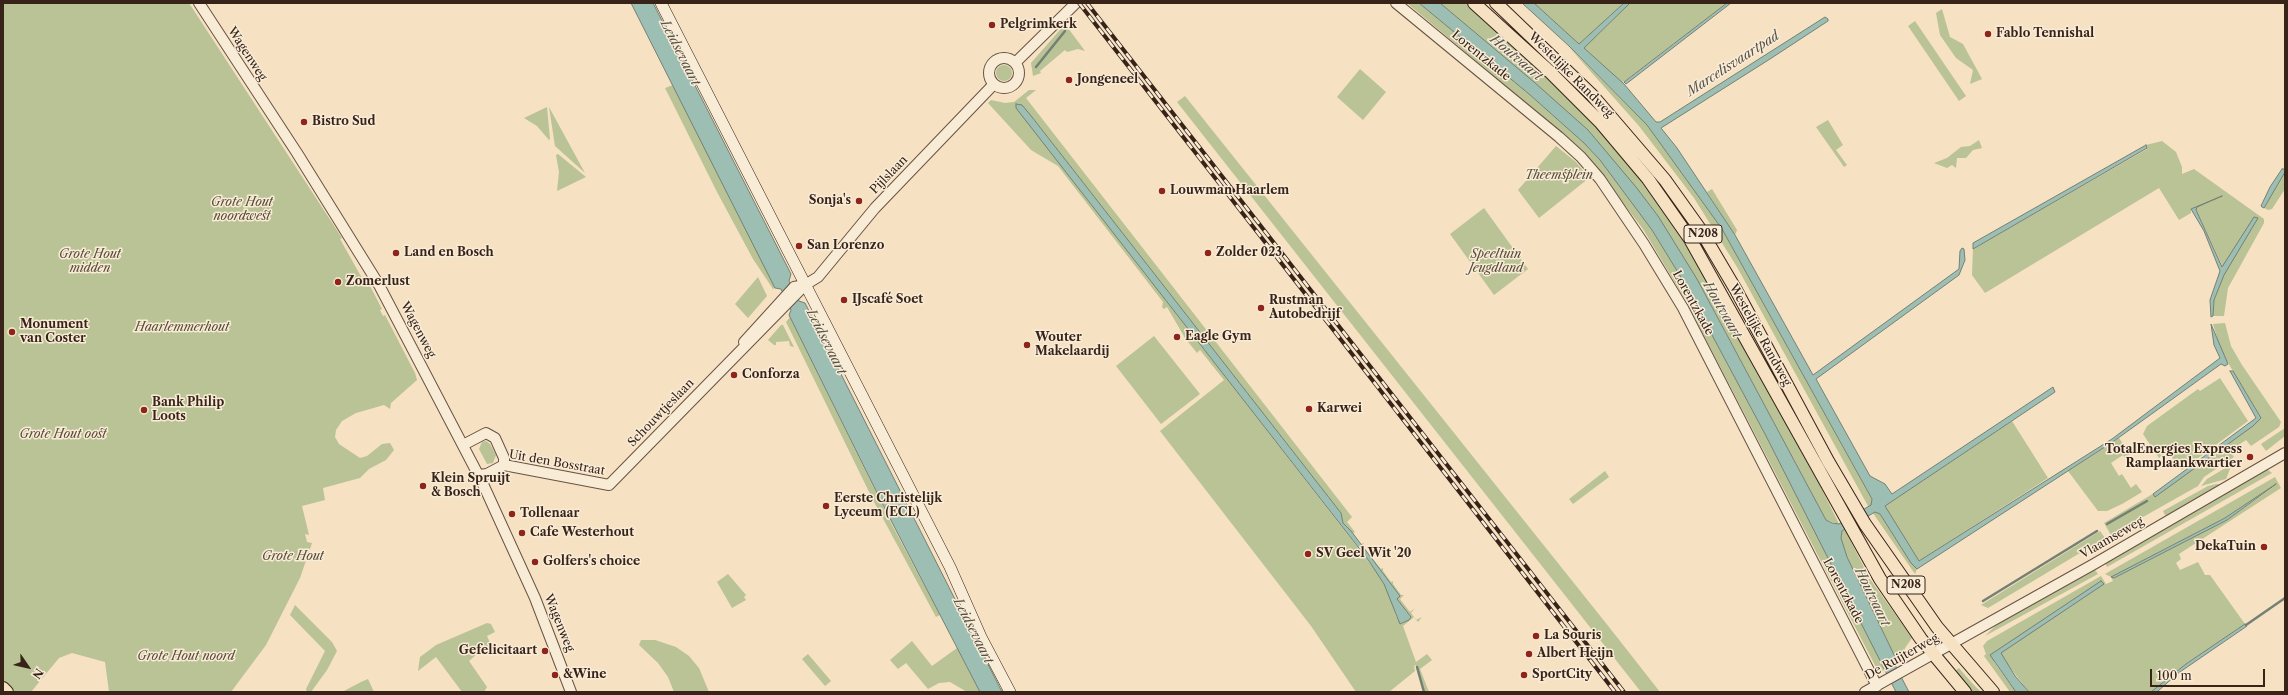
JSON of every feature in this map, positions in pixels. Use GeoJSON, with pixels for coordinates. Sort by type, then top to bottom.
{"type":"FeatureCollection","features":[{"type":"Feature","properties":{"kind":"main road"},"geometry":{"type":"LineString","coordinates":[[660,3],[800,287],[950,567],[1010,692]]}},
{"type":"Feature","properties":{"kind":"main road","name":"Westelijke Randweg"},"geometry":{"type":"LineString","coordinates":[[1474,3],[1549,71],[1600,122],[1648,178],[1690,239],[1756,354],[1880,579],[1934,655],[1965,692]]}},
{"type":"Feature","properties":{"kind":"main road","name":"Westelijke Randweg"},"geometry":{"type":"LineString","coordinates":[[1496,3],[1592,94],[1665,180],[1700,229],[1736,290],[1865,524],[1896,571],[1951,644],[1993,692]]}},
{"type":"Feature","properties":{"kind":"main road"},"geometry":{"type":"LineString","coordinates":[[3,688],[6,692]]}},
{"type":"Feature","properties":{"kind":"street","name":"Wagenweg"},"geometry":{"type":"LineString","coordinates":[[199,3],[297,153],[379,285],[479,475],[535,598],[571,692]]}},
{"type":"Feature","properties":{"kind":"street"},"geometry":{"type":"LineString","coordinates":[[1016,62],[1076,3]]}},
{"type":"Feature","properties":{"kind":"street","name":"Lorentzkade"},"geometry":{"type":"LineString","coordinates":[[1396,3],[1559,137],[1581,157],[1600,179],[1644,244],[1683,308],[1877,686]]}},
{"type":"Feature","properties":{"kind":"street"},"geometry":{"type":"LineString","coordinates":[[1004,58],[1016,62],[1020,74],[1014,85],[1006,88],[994,84],[990,75],[994,62],[1004,58]]}},
{"type":"Feature","properties":{"kind":"street","name":"Pijlslaan"},"geometry":{"type":"LineString","coordinates":[[784,302],[800,287],[818,277],[858,231],[875,208],[994,84]]}},
{"type":"Feature","properties":{"kind":"street","name":"Schouwtjeslaan"},"geometry":{"type":"LineString","coordinates":[[609,485],[732,358],[757,336],[784,302]]}},
{"type":"Feature","properties":{"kind":"street"},"geometry":{"type":"LineString","coordinates":[[463,445],[486,433],[495,438],[504,458],[504,465]]}},
{"type":"Feature","properties":{"kind":"street","name":"Vlaamseweg"},"geometry":{"type":"LineString","coordinates":[[1951,644],[2285,453]]}},
{"type":"Feature","properties":{"kind":"street","name":"Uit den Bosstraat"},"geometry":{"type":"LineString","coordinates":[[479,475],[487,474],[504,465],[609,485]]}},
{"type":"Feature","properties":{"kind":"street","name":"De Ruijterweg"},"geometry":{"type":"LineString","coordinates":[[1865,692],[1934,655],[1951,644]]}},
{"type":"Feature","properties":{"kind":"green space","name":"Haarlemmerhout"},"geometry":{"type":"Polygon","coordinates":[[[3,3],[189,3],[342,238],[340,239],[367,287],[370,286],[382,309],[380,310],[383,316],[385,315],[415,373],[417,380],[391,403],[390,409],[384,405],[356,413],[342,421],[336,430],[335,437],[339,444],[360,458],[367,456],[382,444],[390,443],[394,450],[386,460],[369,469],[360,478],[323,488],[325,500],[302,506],[309,535],[305,534],[307,542],[312,543],[300,578],[266,645],[231,692],[109,692],[105,662],[72,653],[59,658],[31,692],[3,692],[3,3]]]}},
{"type":"Feature","properties":{"kind":"green space"},"geometry":{"type":"Polygon","coordinates":[[[1407,3],[1419,3],[1529,94],[1584,143],[1600,160],[1652,230],[1682,279],[1765,434],[1886,669],[1880,673],[1878,671],[1686,301],[1643,229],[1585,153],[1407,3]]]}},
{"type":"Feature","properties":{"kind":"green space"},"geometry":{"type":"Polygon","coordinates":[[[1440,3],[1468,3],[1537,63],[1611,139],[1680,232],[1793,431],[1839,524],[1826,520],[1715,312],[1658,216],[1588,130],[1440,3]]]}},
{"type":"Feature","properties":{"kind":"green space"},"geometry":{"type":"Polygon","coordinates":[[[1534,3],[1624,3],[1579,44],[1534,3]]]}},
{"type":"Feature","properties":{"kind":"green space"},"geometry":{"type":"Polygon","coordinates":[[[1630,3],[1727,3],[1622,83],[1584,48],[1630,3]]]}},
{"type":"Feature","properties":{"kind":"green space"},"geometry":{"type":"Polygon","coordinates":[[[1942,9],[1950,37],[1963,44],[1982,79],[1970,84],[1973,70],[1956,58],[1940,35],[1936,13],[1942,9]]]}},
{"type":"Feature","properties":{"kind":"green space"},"geometry":{"type":"Polygon","coordinates":[[[1915,21],[1966,96],[1959,101],[1908,26],[1915,21]]]}},
{"type":"Feature","properties":{"kind":"green space"},"geometry":{"type":"Polygon","coordinates":[[[1065,24],[1085,51],[1078,49],[1067,52],[1065,50],[1040,71],[1041,73],[1033,76],[1031,63],[1065,24]]]}},
{"type":"Feature","properties":{"kind":"green space"},"geometry":{"type":"Polygon","coordinates":[[[1568,46],[1647,125],[1722,229],[1880,514],[1911,563],[1917,569],[1915,574],[1868,506],[1737,267],[1694,198],[1639,126],[1568,46]]]}},
{"type":"Feature","properties":{"kind":"green space"},"geometry":{"type":"Polygon","coordinates":[[[1001,65],[1007,65],[1012,70],[1010,79],[1007,81],[1001,81],[996,76],[996,70],[1001,65]]]}},
{"type":"Feature","properties":{"kind":"green space"},"geometry":{"type":"Polygon","coordinates":[[[1360,69],[1386,92],[1363,120],[1337,97],[1360,69]]]}},
{"type":"Feature","properties":{"kind":"green space"},"geometry":{"type":"Polygon","coordinates":[[[673,85],[753,242],[775,288],[773,289],[753,259],[717,192],[665,88],[673,85]]]}},
{"type":"Feature","properties":{"kind":"green space","name":"SV Geel Wit '20"},"geometry":{"type":"Polygon","coordinates":[[[1029,90],[1036,90],[1026,98],[1352,517],[1347,522],[1355,532],[1353,533],[1361,544],[1364,543],[1363,546],[1371,557],[1373,555],[1373,559],[1381,569],[1383,568],[1383,571],[1391,582],[1393,581],[1393,584],[1401,595],[1404,595],[1400,599],[1410,612],[1415,608],[1411,613],[1414,617],[1403,626],[1416,662],[1427,654],[1432,660],[1420,669],[1429,692],[1425,692],[1416,665],[1414,666],[1415,671],[1389,692],[1356,692],[1311,626],[1160,431],[1224,380],[1200,350],[1197,353],[1185,338],[1167,307],[1164,309],[1162,307],[1163,302],[1058,166],[1031,150],[988,103],[991,100],[1005,103],[1014,102],[1029,90]],[[1032,117],[1065,170],[1379,575],[1391,598],[1396,616],[1402,624],[1411,617],[1397,599],[1400,596],[1351,531],[1343,523],[1341,513],[1032,117]]]}},
{"type":"Feature","properties":{"kind":"green space"},"geometry":{"type":"Polygon","coordinates":[[[1185,96],[1660,692],[1641,692],[1177,102],[1185,96]]]}},
{"type":"Feature","properties":{"kind":"green space"},"geometry":{"type":"Polygon","coordinates":[[[547,107],[549,140],[537,126],[524,118],[547,107]]]}},
{"type":"Feature","properties":{"kind":"green space"},"geometry":{"type":"Polygon","coordinates":[[[549,107],[585,173],[555,146],[549,107]]]}},
{"type":"Feature","properties":{"kind":"green space"},"geometry":{"type":"Polygon","coordinates":[[[1828,120],[1843,145],[1836,150],[1847,165],[1844,167],[1816,127],[1828,120]]]}},
{"type":"Feature","properties":{"kind":"green space"},"geometry":{"type":"Polygon","coordinates":[[[1979,140],[1982,148],[1973,150],[1966,158],[1957,158],[1956,168],[1952,165],[1947,168],[1934,163],[1947,158],[1961,147],[1970,146],[1979,140]]]}},
{"type":"Feature","properties":{"kind":"green space"},"geometry":{"type":"Polygon","coordinates":[[[2162,141],[2176,152],[2182,167],[2182,174],[2194,169],[2264,219],[2264,223],[2228,288],[2224,316],[2213,316],[2214,300],[2234,249],[2223,267],[2196,210],[2197,207],[2222,196],[2191,209],[2191,213],[2179,220],[2159,188],[1985,293],[1972,275],[1973,249],[2147,149],[2146,145],[2162,141]]]}},
{"type":"Feature","properties":{"kind":"green space","name":"Theemsplein"},"geometry":{"type":"Polygon","coordinates":[[[1556,146],[1576,162],[1589,178],[1539,218],[1518,190],[1556,146]]]}},
{"type":"Feature","properties":{"kind":"green space"},"geometry":{"type":"Polygon","coordinates":[[[558,154],[586,177],[557,191],[559,172],[556,155],[558,154]]]}},
{"type":"Feature","properties":{"kind":"green space"},"geometry":{"type":"Polygon","coordinates":[[[2285,172],[2285,189],[2272,209],[2268,210],[2264,208],[2285,172]]]}},
{"type":"Feature","properties":{"kind":"green space"},"geometry":{"type":"Polygon","coordinates":[[[1712,189],[1737,230],[1735,235],[1707,192],[1712,189]]]}},
{"type":"Feature","properties":{"kind":"green space","name":"Speeltuin Jeugdland"},"geometry":{"type":"Polygon","coordinates":[[[1484,208],[1528,269],[1494,295],[1450,234],[1484,208]]]}},
{"type":"Feature","properties":{"kind":"green space"},"geometry":{"type":"Polygon","coordinates":[[[758,277],[767,296],[748,318],[735,304],[758,277]]]}},
{"type":"Feature","properties":{"kind":"green space"},"geometry":{"type":"Polygon","coordinates":[[[790,317],[891,523],[940,615],[936,617],[873,500],[786,322],[790,317]]]}},
{"type":"Feature","properties":{"kind":"green space"},"geometry":{"type":"Polygon","coordinates":[[[2225,323],[2231,346],[2242,365],[2281,422],[2279,427],[2251,446],[2246,440],[2234,448],[2235,451],[2231,453],[2234,457],[2204,477],[2198,486],[2111,535],[2104,523],[2176,480],[2261,418],[2221,351],[2213,324],[2225,323]]]}},
{"type":"Feature","properties":{"kind":"green space"},"geometry":{"type":"Polygon","coordinates":[[[781,325],[783,325],[794,347],[790,346],[789,341],[776,342],[776,345],[774,345],[768,340],[781,325]]]}},
{"type":"Feature","properties":{"kind":"green space"},"geometry":{"type":"Polygon","coordinates":[[[1154,336],[1200,394],[1161,424],[1116,366],[1154,336]]]}},
{"type":"Feature","properties":{"kind":"green space"},"geometry":{"type":"Polygon","coordinates":[[[2220,378],[2248,421],[2182,470],[2168,452],[2159,458],[2143,434],[2147,426],[2198,389],[2200,391],[2220,378]]]}},
{"type":"Feature","properties":{"kind":"green space"},"geometry":{"type":"Polygon","coordinates":[[[2012,421],[2048,478],[1919,561],[1885,506],[2012,421]]]}},
{"type":"Feature","properties":{"kind":"green space"},"geometry":{"type":"Polygon","coordinates":[[[2285,428],[2285,436],[2266,451],[2261,444],[2285,428]]]}},
{"type":"Feature","properties":{"kind":"green space"},"geometry":{"type":"Polygon","coordinates":[[[2119,438],[2130,454],[2125,458],[2123,455],[2111,463],[2119,476],[2122,474],[2131,488],[2136,484],[2142,492],[2107,511],[2098,511],[2068,471],[2119,438]]]}},
{"type":"Feature","properties":{"kind":"green space"},"geometry":{"type":"Polygon","coordinates":[[[486,441],[490,444],[496,455],[493,463],[487,464],[479,449],[482,442],[486,441]]]}},
{"type":"Feature","properties":{"kind":"green space"},"geometry":{"type":"Polygon","coordinates":[[[2232,464],[2226,479],[2201,486],[2207,479],[2232,464]]]}},
{"type":"Feature","properties":{"kind":"green space"},"geometry":{"type":"Polygon","coordinates":[[[2267,469],[2272,473],[2107,567],[2104,561],[2267,469]]]}},
{"type":"Feature","properties":{"kind":"green space"},"geometry":{"type":"Polygon","coordinates":[[[1605,471],[1609,477],[1573,504],[1569,499],[1605,471]]]}},
{"type":"Feature","properties":{"kind":"green space"},"geometry":{"type":"Polygon","coordinates":[[[2275,477],[2281,488],[2179,554],[2181,559],[2176,563],[2180,570],[2198,562],[2205,575],[2210,575],[2245,624],[2186,664],[2151,692],[2029,692],[2001,656],[1994,662],[2016,692],[2010,692],[1984,656],[1986,654],[1983,646],[1987,641],[2101,576],[2106,584],[2113,581],[2111,577],[2105,574],[2275,477]],[[2276,485],[2225,518],[2111,577],[2114,578],[2227,520],[2276,485]]]}},
{"type":"Feature","properties":{"kind":"green space"},"geometry":{"type":"Polygon","coordinates":[[[2224,484],[2166,517],[2163,511],[2208,486],[2224,484]]]}},
{"type":"Feature","properties":{"kind":"green space"},"geometry":{"type":"Polygon","coordinates":[[[1845,530],[1870,579],[1912,638],[1905,648],[1902,660],[1898,663],[1847,557],[1841,538],[1842,531],[1845,530]]]}},
{"type":"Feature","properties":{"kind":"green space"},"geometry":{"type":"Polygon","coordinates":[[[2100,531],[2105,538],[1988,608],[1981,605],[2100,531]]]}},
{"type":"Feature","properties":{"kind":"green space"},"geometry":{"type":"Polygon","coordinates":[[[2095,570],[2098,574],[1985,636],[1997,624],[2095,570]]]}},
{"type":"Feature","properties":{"kind":"green space"},"geometry":{"type":"Polygon","coordinates":[[[728,574],[746,595],[744,597],[746,600],[732,608],[717,582],[728,574]]]}},
{"type":"Feature","properties":{"kind":"green space"},"geometry":{"type":"Polygon","coordinates":[[[295,605],[332,642],[337,651],[327,670],[311,692],[307,692],[306,689],[325,651],[290,615],[295,605]]]}},
{"type":"Feature","properties":{"kind":"green space"},"geometry":{"type":"Polygon","coordinates":[[[487,623],[491,624],[495,632],[487,636],[491,645],[485,647],[469,661],[487,687],[484,692],[462,692],[436,657],[418,671],[420,657],[436,645],[487,623]]]}},
{"type":"Feature","properties":{"kind":"green space"},"geometry":{"type":"Polygon","coordinates":[[[641,640],[655,640],[676,647],[689,656],[699,668],[709,692],[674,692],[668,677],[658,663],[639,645],[641,640]]]}},
{"type":"Feature","properties":{"kind":"green space"},"geometry":{"type":"Polygon","coordinates":[[[912,641],[932,666],[957,648],[980,692],[967,692],[950,682],[939,683],[928,689],[906,663],[898,669],[890,660],[912,641]]]}},
{"type":"Feature","properties":{"kind":"green space"},"geometry":{"type":"Polygon","coordinates":[[[808,654],[831,681],[825,686],[802,659],[808,654]]]}},
{"type":"Feature","properties":{"kind":"green space"},"geometry":{"type":"Polygon","coordinates":[[[1959,668],[1981,692],[1971,692],[1953,672],[1959,668]]]}},
{"type":"Feature","properties":{"kind":"green space"},"geometry":{"type":"Polygon","coordinates":[[[368,679],[374,692],[342,692],[361,682],[368,679]]]}},
{"type":"Feature","properties":{"kind":"water"},"geometry":{"type":"Polygon","coordinates":[[[631,3],[653,3],[791,274],[789,281],[799,301],[805,303],[1002,692],[980,692],[882,503],[789,315],[791,310],[781,289],[775,288],[631,3]]]}},
{"type":"Feature","properties":{"kind":"water"},"geometry":{"type":"Polygon","coordinates":[[[1419,3],[1440,3],[1534,82],[1588,130],[1636,187],[1658,216],[1697,279],[1826,520],[1832,523],[1839,524],[1871,505],[1872,499],[1722,229],[1647,125],[1569,46],[1522,3],[1534,3],[1579,44],[1624,3],[1630,3],[1584,48],[1624,84],[1656,122],[1660,122],[1825,17],[1828,19],[1828,21],[1770,59],[1661,128],[1677,148],[1735,235],[1813,375],[1959,269],[1960,251],[1962,248],[1964,249],[1965,260],[1959,275],[1816,379],[1870,476],[1885,484],[1892,494],[2053,387],[2055,392],[1885,506],[1919,561],[2112,439],[2220,358],[2214,345],[2211,324],[2228,364],[2225,366],[2221,364],[2114,441],[1917,569],[1911,563],[1880,514],[1875,512],[1842,531],[1841,538],[1847,557],[1898,663],[1895,665],[1909,692],[1896,692],[1765,434],[1682,279],[1652,230],[1600,160],[1584,143],[1529,94],[1419,3]]]}},
{"type":"Feature","properties":{"kind":"water"},"geometry":{"type":"Polygon","coordinates":[[[1727,3],[1731,3],[1626,84],[1624,82],[1727,3]]]}},
{"type":"Feature","properties":{"kind":"water"},"geometry":{"type":"Polygon","coordinates":[[[1016,104],[1022,105],[1032,117],[1341,513],[1343,523],[1351,531],[1400,596],[1397,599],[1411,617],[1409,620],[1400,624],[1384,584],[1369,561],[1016,108],[1016,104]]]}},
{"type":"Feature","properties":{"kind":"water"},"geometry":{"type":"Polygon","coordinates":[[[2146,145],[2147,148],[1973,249],[1973,243],[2146,145]]]}},
{"type":"Feature","properties":{"kind":"water"},"geometry":{"type":"Polygon","coordinates":[[[2282,169],[2285,169],[2285,172],[2264,208],[2261,206],[2270,187],[2282,169]]]}},
{"type":"Feature","properties":{"kind":"water"},"geometry":{"type":"Polygon","coordinates":[[[2222,196],[2197,207],[2196,210],[2222,267],[2254,217],[2258,218],[2224,275],[2214,300],[2213,316],[2211,317],[2210,300],[2220,271],[2204,231],[2191,209],[2222,196]]]}},
{"type":"Feature","properties":{"kind":"water"},"geometry":{"type":"Polygon","coordinates":[[[2230,371],[2233,371],[2261,418],[2253,426],[2155,497],[2153,494],[2256,418],[2230,371]]]}},
{"type":"Feature","properties":{"kind":"water"},"geometry":{"type":"Polygon","coordinates":[[[2276,484],[2227,520],[2114,578],[2111,577],[2225,518],[2276,484]]]}},
{"type":"Feature","properties":{"kind":"water"},"geometry":{"type":"Polygon","coordinates":[[[2101,581],[2104,584],[2001,653],[2015,676],[2029,692],[2016,692],[1990,655],[2101,581]]]}},
{"type":"Feature","properties":{"kind":"water"},"geometry":{"type":"Polygon","coordinates":[[[2245,624],[2247,626],[2177,674],[2157,692],[2151,692],[2186,664],[2245,624]]]}},
{"type":"Feature","properties":{"kind":"waterway"},"geometry":{"type":"LineString","coordinates":[[1036,67],[1065,31]]}},
{"type":"Feature","properties":{"kind":"waterway"},"geometry":{"type":"LineString","coordinates":[[2107,524],[2147,501]]}},
{"type":"Feature","properties":{"kind":"waterway"},"geometry":{"type":"LineString","coordinates":[[1983,601],[2097,531]]}},
{"type":"Feature","properties":{"kind":"waterway"},"geometry":{"type":"LineString","coordinates":[[2246,625],[2285,598]]}},
{"type":"Feature","properties":{"kind":"waterway"},"geometry":{"type":"LineString","coordinates":[[1417,667],[1424,692]]}},
{"type":"Feature","properties":{"kind":"railway"},"geometry":{"type":"LineString","coordinates":[[1079,3],[1615,692]]}},
{"type":"Feature","properties":{"kind":"railway"},"geometry":{"type":"LineString","coordinates":[[1087,3],[1624,692]]}},
{"type":"Feature","properties":{"kind":"place","name":"Pelgrimkerk"},"geometry":{"type":"Point","coordinates":[992,25]}},
{"type":"Feature","properties":{"kind":"place","name":"Fablo Tennishal"},"geometry":{"type":"Point","coordinates":[1988,34]}},
{"type":"Feature","properties":{"kind":"place","name":"Jongeneel"},"geometry":{"type":"Point","coordinates":[1069,80]}},
{"type":"Feature","properties":{"kind":"place","name":"Bistro Sud"},"geometry":{"type":"Point","coordinates":[304,122]}},
{"type":"Feature","properties":{"kind":"place","name":"Louwman Haarlem"},"geometry":{"type":"Point","coordinates":[1162,191]}},
{"type":"Feature","properties":{"kind":"place","name":"Sonja's"},"geometry":{"type":"Point","coordinates":[859,201]}},
{"type":"Feature","properties":{"kind":"place","name":"San Lorenzo"},"geometry":{"type":"Point","coordinates":[799,246]}},
{"type":"Feature","properties":{"kind":"place","name":"Land en Bosch"},"geometry":{"type":"Point","coordinates":[396,253]}},
{"type":"Feature","properties":{"kind":"place","name":"Zolder 023"},"geometry":{"type":"Point","coordinates":[1208,253]}},
{"type":"Feature","properties":{"kind":"place","name":"Zomerlust"},"geometry":{"type":"Point","coordinates":[338,282]}},
{"type":"Feature","properties":{"kind":"place","name":"IJscafé Soet"},"geometry":{"type":"Point","coordinates":[844,300]}},
{"type":"Feature","properties":{"kind":"place","name":"Rustman Autobedrijf"},"geometry":{"type":"Point","coordinates":[1261,308]}},
{"type":"Feature","properties":{"kind":"place","name":"Monument van Coster"},"geometry":{"type":"Point","coordinates":[12,332]}},
{"type":"Feature","properties":{"kind":"place","name":"Eagle Gym"},"geometry":{"type":"Point","coordinates":[1177,337]}},
{"type":"Feature","properties":{"kind":"place","name":"Wouter Makelaardij"},"geometry":{"type":"Point","coordinates":[1027,345]}},
{"type":"Feature","properties":{"kind":"place","name":"Conforza"},"geometry":{"type":"Point","coordinates":[734,375]}},
{"type":"Feature","properties":{"kind":"place","name":"Karwei"},"geometry":{"type":"Point","coordinates":[1309,409]}},
{"type":"Feature","properties":{"kind":"place","name":"Bank Philip Loots"},"geometry":{"type":"Point","coordinates":[144,410]}},
{"type":"Feature","properties":{"kind":"place","name":"TotalEnergies Express Ramplaankwartier"},"geometry":{"type":"Point","coordinates":[2250,457]}},
{"type":"Feature","properties":{"kind":"place","name":"Klein Spruijt & Bosch"},"geometry":{"type":"Point","coordinates":[423,486]}},
{"type":"Feature","properties":{"kind":"place","name":"Eerste Christelijk Lyceum (ECL)"},"geometry":{"type":"Point","coordinates":[826,506]}},
{"type":"Feature","properties":{"kind":"place","name":"Tollenaar"},"geometry":{"type":"Point","coordinates":[512,514]}},
{"type":"Feature","properties":{"kind":"place","name":"Cafe Westerhout"},"geometry":{"type":"Point","coordinates":[522,533]}},
{"type":"Feature","properties":{"kind":"place","name":"DekaTuin"},"geometry":{"type":"Point","coordinates":[2264,547]}},
{"type":"Feature","properties":{"kind":"place","name":"SV Geel Wit '20"},"geometry":{"type":"Point","coordinates":[1308,554]}},
{"type":"Feature","properties":{"kind":"place","name":"Golfers's choice"},"geometry":{"type":"Point","coordinates":[535,562]}},
{"type":"Feature","properties":{"kind":"place","name":"La Souris"},"geometry":{"type":"Point","coordinates":[1536,636]}},
{"type":"Feature","properties":{"kind":"place","name":"Gefelicitaart"},"geometry":{"type":"Point","coordinates":[545,651]}},
{"type":"Feature","properties":{"kind":"place","name":"Albert Heijn"},"geometry":{"type":"Point","coordinates":[1529,654]}},
{"type":"Feature","properties":{"kind":"place","name":"&Wine"},"geometry":{"type":"Point","coordinates":[555,675]}},
{"type":"Feature","properties":{"kind":"place","name":"SportCity"},"geometry":{"type":"Point","coordinates":[1524,675]}},
{"type":"Feature","properties":{"kind":"water label","name":"Leidsevaart"},"geometry":{"type":"Point","coordinates":[680,53]}},
{"type":"Feature","properties":{"kind":"water label","name":"Houtvaart"},"geometry":{"type":"Point","coordinates":[1516,58]}},
{"type":"Feature","properties":{"kind":"water label","name":"Marcelisvaartpad"},"geometry":{"type":"Point","coordinates":[1733,64]}},
{"type":"Feature","properties":{"kind":"water label","name":"Houtvaart"},"geometry":{"type":"Point","coordinates":[1722,310]}},
{"type":"Feature","properties":{"kind":"water label","name":"Leidsevaart"},"geometry":{"type":"Point","coordinates":[826,342]}},
{"type":"Feature","properties":{"kind":"water label","name":"Houtvaart"},"geometry":{"type":"Point","coordinates":[1872,597]}},
{"type":"Feature","properties":{"kind":"water label","name":"Leidsevaart"},"geometry":{"type":"Point","coordinates":[973,631]}},
{"type":"Feature","properties":{"kind":"park label","name":"Grote Hout noordwest"},"geometry":{"type":"Point","coordinates":[242,210]}},
{"type":"Feature","properties":{"kind":"park label","name":"Grote Hout midden"},"geometry":{"type":"Point","coordinates":[90,262]}},
{"type":"Feature","properties":{"kind":"park label","name":"Grote Hout oost"},"geometry":{"type":"Point","coordinates":[63,435]}},
{"type":"Feature","properties":{"kind":"park label","name":"Grote Hout"},"geometry":{"type":"Point","coordinates":[293,557]}},
{"type":"Feature","properties":{"kind":"park label","name":"Grote Hout noord"},"geometry":{"type":"Point","coordinates":[186,657]}}]}
